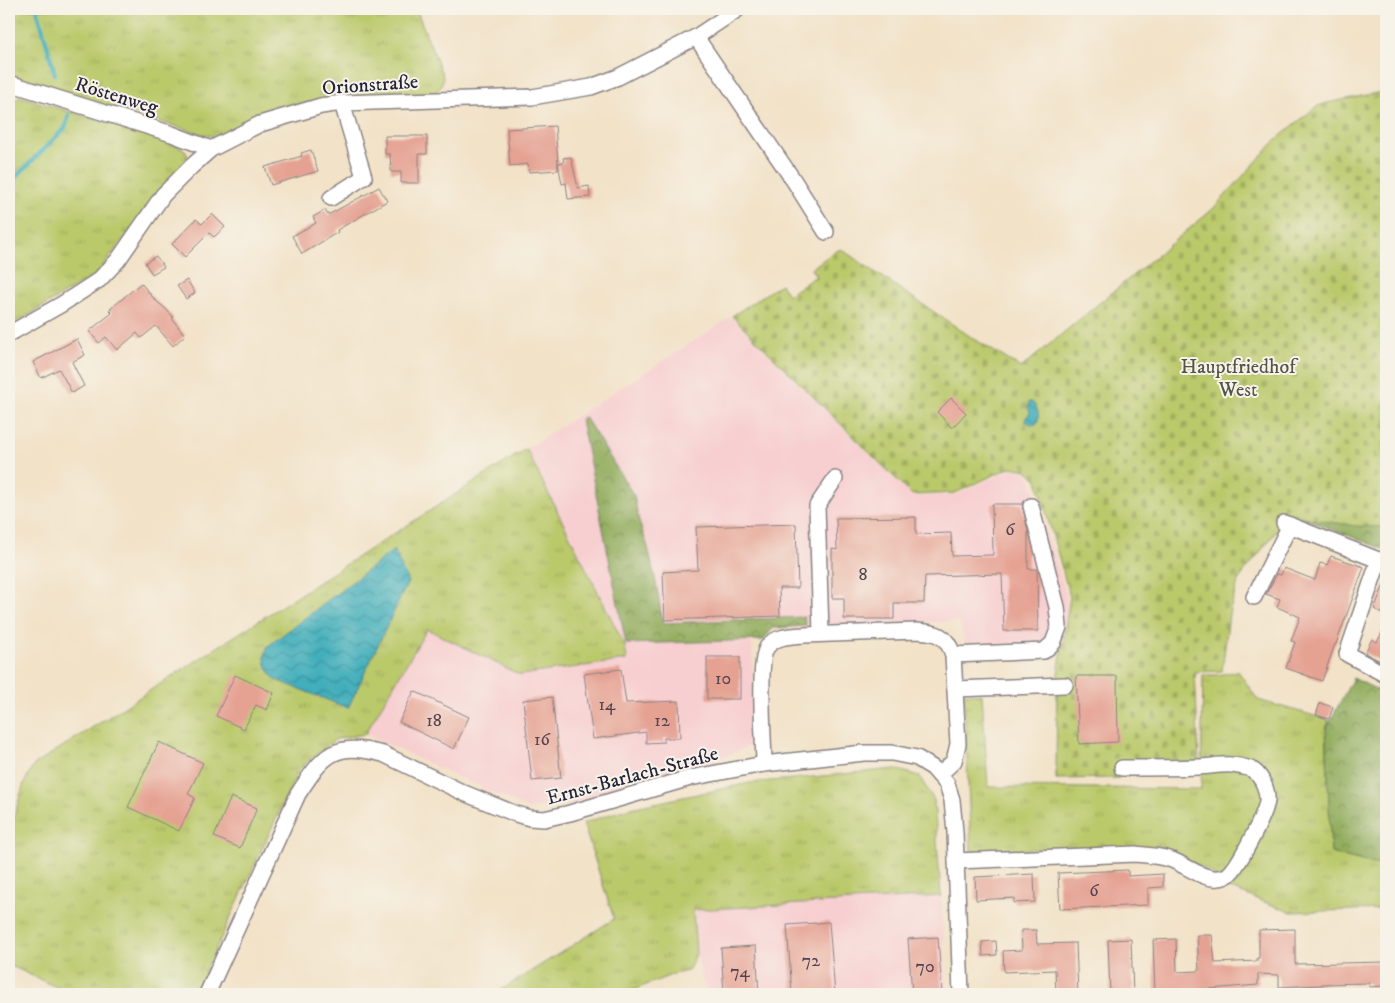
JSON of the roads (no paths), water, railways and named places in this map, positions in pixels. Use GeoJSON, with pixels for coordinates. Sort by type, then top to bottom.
{"type":"FeatureCollection","features":[{"type":"Feature","properties":{"kind":"street","name":"Orionstraße"},"geometry":{"type":"LineString","coordinates":[[9,334],[62,304],[99,280],[118,260],[163,195],[192,166],[212,149],[260,124],[320,106],[342,103],[532,97],[591,87],[618,77],[696,37],[738,9]]}},
{"type":"Feature","properties":{"kind":"street"},"geometry":{"type":"LineString","coordinates":[[696,37],[794,181],[826,232]]}},
{"type":"Feature","properties":{"kind":"street","name":"Röstenweg"},"geometry":{"type":"LineString","coordinates":[[9,83],[172,134],[212,149]]}},
{"type":"Feature","properties":{"kind":"street"},"geometry":{"type":"LineString","coordinates":[[330,198],[364,177],[342,103]]}},
{"type":"Feature","properties":{"kind":"street"},"geometry":{"type":"LineString","coordinates":[[821,633],[817,506],[835,479]]}},
{"type":"Feature","properties":{"kind":"street"},"geometry":{"type":"LineString","coordinates":[[953,655],[1044,651],[1053,644],[1059,627],[1057,607],[1031,506]]}},
{"type":"Feature","properties":{"kind":"street"},"geometry":{"type":"LineString","coordinates":[[1254,597],[1287,524],[1383,562],[1347,654],[1386,675]]}},
{"type":"Feature","properties":{"kind":"street"},"geometry":{"type":"LineString","coordinates":[[764,764],[762,676],[765,649],[768,644],[787,636],[821,633],[916,631],[929,632],[940,636],[950,645],[953,655],[958,744],[954,761],[940,775]]}},
{"type":"Feature","properties":{"kind":"street"},"geometry":{"type":"LineString","coordinates":[[955,689],[1065,685]]}},
{"type":"Feature","properties":{"kind":"street","name":"Ernst-Barlach-Straße"},"geometry":{"type":"LineString","coordinates":[[208,994],[298,794],[314,769],[324,759],[335,752],[346,749],[384,754],[516,814],[544,819],[690,778],[764,764],[864,753],[892,753],[917,758],[940,775],[947,784],[952,800],[956,860],[960,994]]}},
{"type":"Feature","properties":{"kind":"street"},"geometry":{"type":"LineString","coordinates":[[956,860],[1135,854],[1157,856],[1170,860],[1204,876],[1213,878],[1220,878],[1231,872],[1262,817],[1267,798],[1262,780],[1254,770],[1230,765],[1199,768],[1122,768]]}},
{"type":"Feature","properties":{"kind":"water"},"geometry":{"type":"Polygon","coordinates":[[[1029,402],[1034,404],[1038,413],[1038,421],[1033,425],[1025,421],[1030,413],[1029,402]]]}},
{"type":"Feature","properties":{"kind":"water"},"geometry":{"type":"Polygon","coordinates":[[[394,550],[408,582],[348,708],[276,680],[270,673],[265,660],[268,646],[394,550]]]}},
{"type":"Feature","properties":{"kind":"waterway"},"geometry":{"type":"LineString","coordinates":[[37,9],[55,74]]}},
{"type":"Feature","properties":{"kind":"waterway"},"geometry":{"type":"LineString","coordinates":[[9,184],[65,128],[69,115]]}},
{"type":"Feature","properties":{"kind":"park label","name":"Hauptfriedhof West"},"geometry":{"type":"Point","coordinates":[1238,378]}}]}
